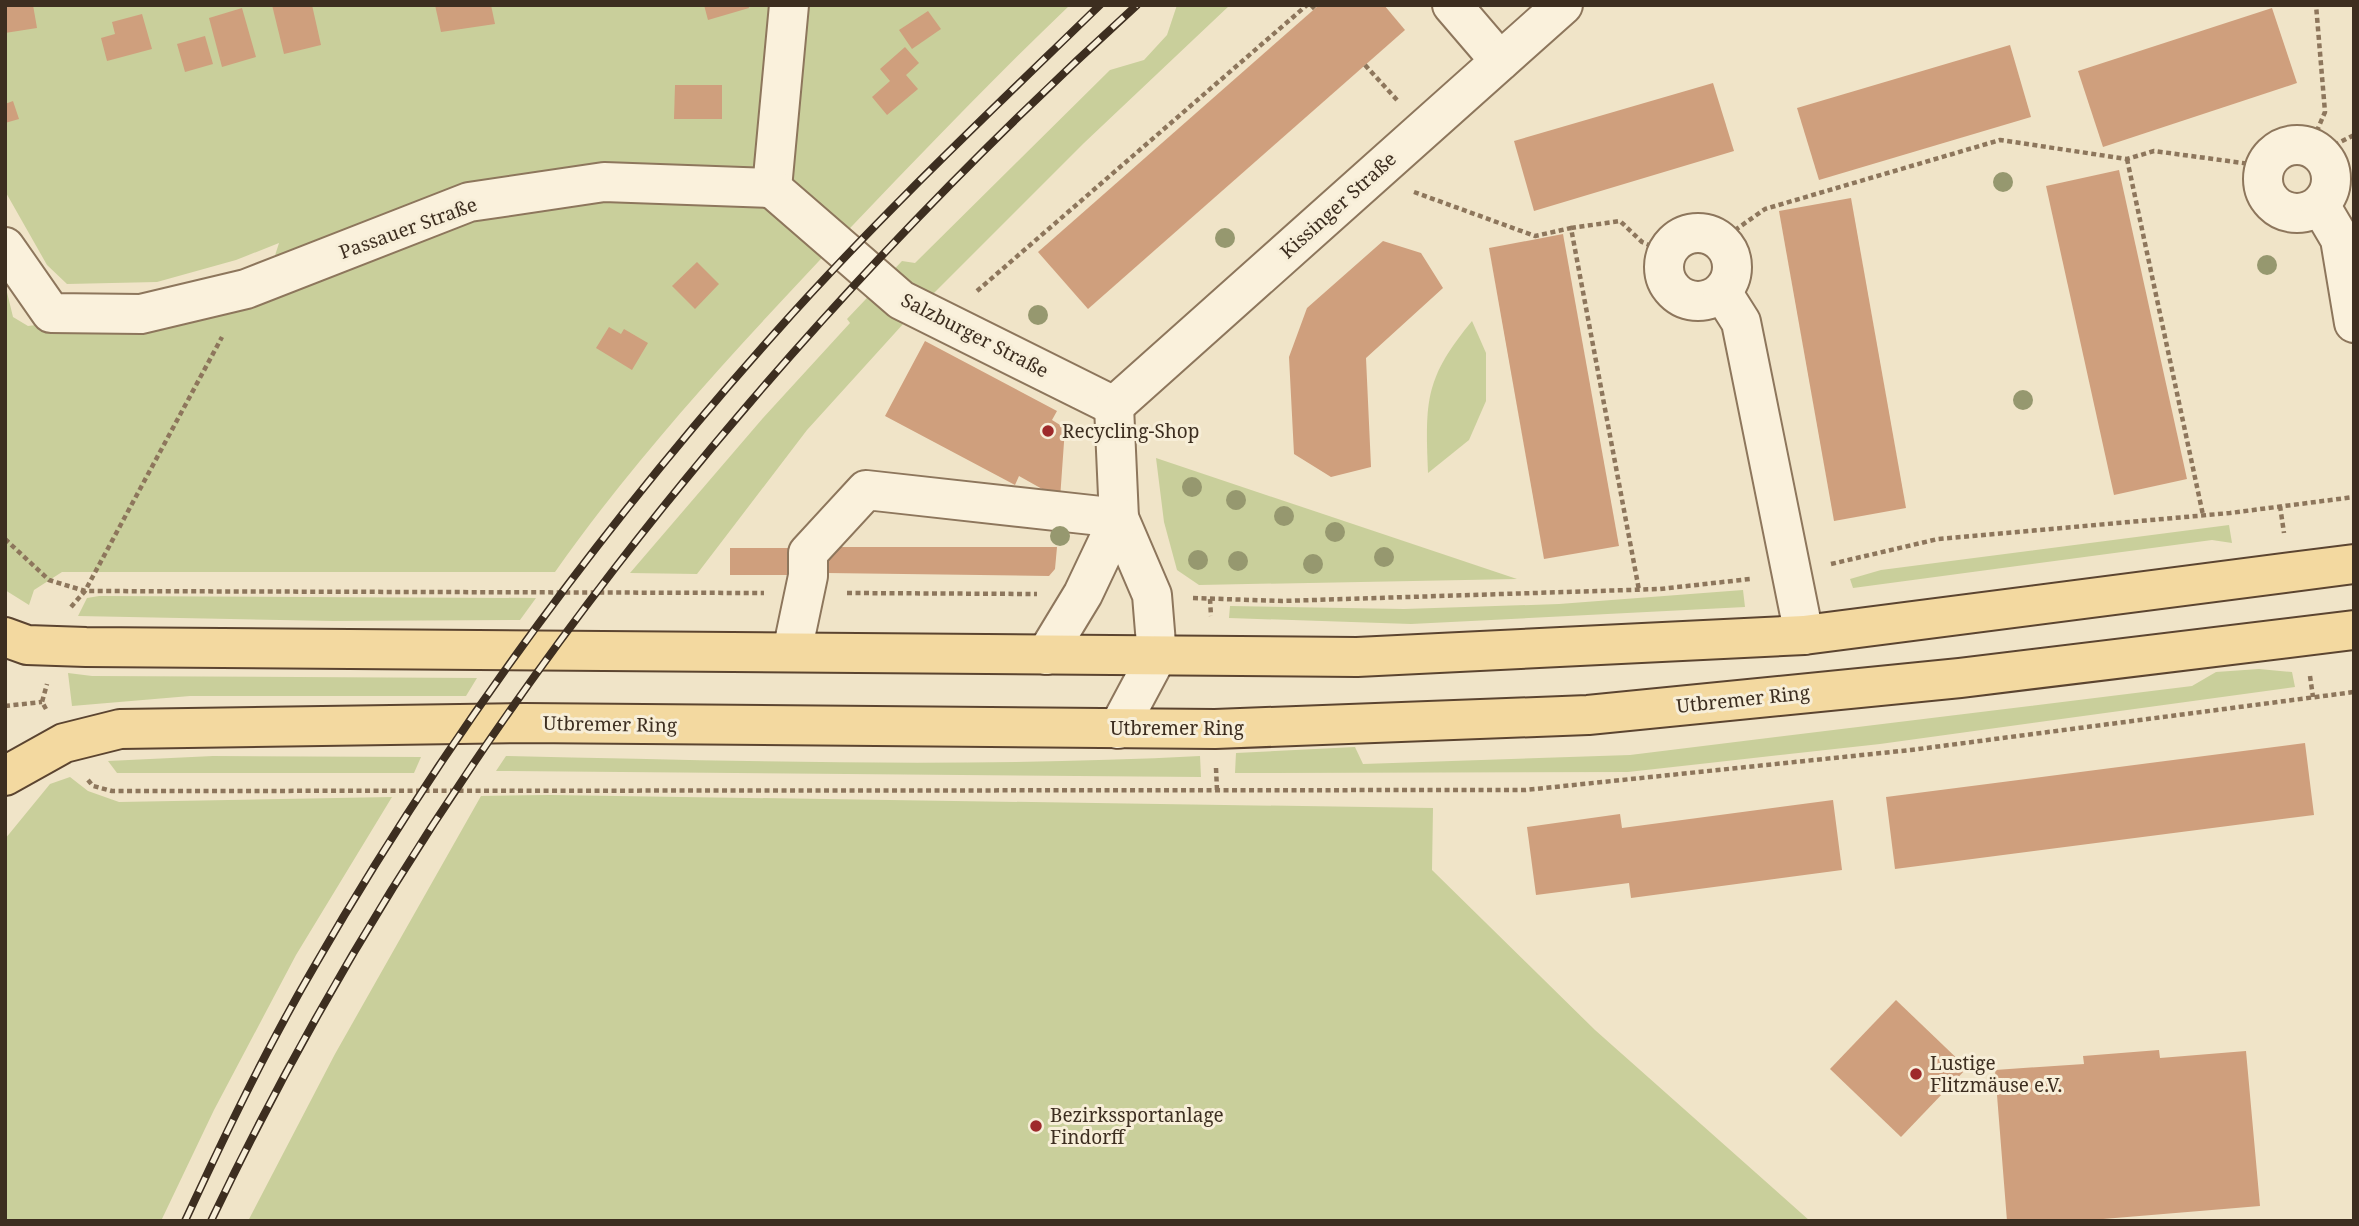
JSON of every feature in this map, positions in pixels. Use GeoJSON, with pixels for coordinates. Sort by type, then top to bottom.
{"type":"FeatureCollection","features":[{"type":"Feature","properties":{"kind":"main road"},"geometry":{"type":"LineString","coordinates":[[5,637],[27,645],[76,647],[1357,657],[1804,635],[2354,564]]}},
{"type":"Feature","properties":{"kind":"main road","name":"Utbremer Ring"},"geometry":{"type":"LineString","coordinates":[[5,776],[64,743],[120,729],[511,723],[1215,729],[1588,715],[1960,678],[2354,630]]}},
{"type":"Feature","properties":{"kind":"street"},"geometry":{"type":"LineString","coordinates":[[772,188],[789,5]]}},
{"type":"Feature","properties":{"kind":"street"},"geometry":{"type":"LineString","coordinates":[[1452,5],[1500,61]]}},
{"type":"Feature","properties":{"kind":"street","name":"Kissinger Straße"},"geometry":{"type":"LineString","coordinates":[[1114,406],[1563,5]]}},
{"type":"Feature","properties":{"kind":"street"},"geometry":{"type":"LineString","coordinates":[[2300,145],[2314,150],[2327,162],[2331,185],[2320,205],[2299,214],[2276,207],[2263,188],[2265,166],[2279,149],[2300,145]]}},
{"type":"Feature","properties":{"kind":"street","name":"Passauer Straße"},"geometry":{"type":"LineString","coordinates":[[5,247],[51,313],[141,314],[246,289],[469,202],[604,182],[772,188]]}},
{"type":"Feature","properties":{"kind":"street","name":"Salzburger Straße"},"geometry":{"type":"LineString","coordinates":[[772,188],[901,300],[1114,406]]}},
{"type":"Feature","properties":{"kind":"street"},"geometry":{"type":"LineString","coordinates":[[2320,205],[2340,239],[2354,323]]}},
{"type":"Feature","properties":{"kind":"street"},"geometry":{"type":"LineString","coordinates":[[1690,233],[1712,235],[1721,240],[1732,260],[1729,283],[1722,292],[1700,301],[1678,295],[1665,276],[1667,252],[1672,243],[1690,233]]}},
{"type":"Feature","properties":{"kind":"street"},"geometry":{"type":"LineString","coordinates":[[1722,292],[1741,322],[1804,635]]}},
{"type":"Feature","properties":{"kind":"street"},"geometry":{"type":"LineString","coordinates":[[1114,406],[1119,517],[1152,595],[1157,656],[1118,729]]}},
{"type":"Feature","properties":{"kind":"street"},"geometry":{"type":"LineString","coordinates":[[792,652],[804,593],[808,553],[866,490],[1119,517]]}},
{"type":"Feature","properties":{"kind":"street"},"geometry":{"type":"LineString","coordinates":[[1046,654],[1083,594],[1119,517]]}},
{"type":"Feature","properties":{"kind":"path"},"geometry":{"type":"LineString","coordinates":[[2314,150],[2325,112],[2316,5]]}},
{"type":"Feature","properties":{"kind":"path"},"geometry":{"type":"LineString","coordinates":[[942,320],[1311,6]]}},
{"type":"Feature","properties":{"kind":"path"},"geometry":{"type":"LineString","coordinates":[[1365,65],[1378,80]]}},
{"type":"Feature","properties":{"kind":"path"},"geometry":{"type":"LineString","coordinates":[[2314,150],[2354,135]]}},
{"type":"Feature","properties":{"kind":"path"},"geometry":{"type":"LineString","coordinates":[[1721,240],[1766,209],[2000,140],[2127,159],[2154,151],[2265,166]]}},
{"type":"Feature","properties":{"kind":"path"},"geometry":{"type":"LineString","coordinates":[[2127,159],[2203,515]]}},
{"type":"Feature","properties":{"kind":"path"},"geometry":{"type":"LineString","coordinates":[[1370,177],[1535,236],[1620,221],[1642,242],[1667,252]]}},
{"type":"Feature","properties":{"kind":"path"},"geometry":{"type":"LineString","coordinates":[[1571,228],[1639,590]]}},
{"type":"Feature","properties":{"kind":"path"},"geometry":{"type":"LineString","coordinates":[[85,591],[190,400],[246,289]]}},
{"type":"Feature","properties":{"kind":"path"},"geometry":{"type":"LineString","coordinates":[[5,539],[49,580],[85,591],[1083,594]]}},
{"type":"Feature","properties":{"kind":"path"},"geometry":{"type":"LineString","coordinates":[[112,791],[1525,790],[1911,750],[2354,692]]}},
{"type":"Feature","properties":{"kind":"path"},"geometry":{"type":"LineString","coordinates":[[5,705],[42,702]]}},
{"type":"Feature","properties":{"kind":"green space"},"geometry":{"type":"Polygon","coordinates":[[[5,5],[1070,5],[942,132],[749,337],[648,451],[555,572],[62,572],[34,590],[29,605],[5,590],[5,284],[13,317],[28,326],[262,296],[279,243],[236,260],[157,282],[67,284],[47,265],[5,191],[5,5]]]}},
{"type":"Feature","properties":{"kind":"green space"},"geometry":{"type":"Polygon","coordinates":[[[1177,5],[1230,5],[1084,143],[904,323],[807,430],[697,574],[630,573],[763,418],[850,323],[847,319],[902,261],[915,263],[1110,70],[1144,60],[1167,35],[1177,5]]]}},
{"type":"Feature","properties":{"kind":"green space"},"geometry":{"type":"Polygon","coordinates":[[[1472,321],[1486,353],[1486,401],[1469,440],[1428,473],[1427,426],[1431,391],[1445,359],[1472,321]]]}},
{"type":"Feature","properties":{"kind":"green space"},"geometry":{"type":"Polygon","coordinates":[[[1156,458],[1517,579],[1199,585],[1177,570],[1164,522],[1156,458]]]}},
{"type":"Feature","properties":{"kind":"green space"},"geometry":{"type":"Polygon","coordinates":[[[2229,525],[2232,543],[2212,540],[1853,588],[1850,579],[1881,570],[2229,525]]]}},
{"type":"Feature","properties":{"kind":"green space"},"geometry":{"type":"Polygon","coordinates":[[[1743,590],[1745,607],[1411,624],[1229,618],[1230,606],[1404,609],[1559,604],[1743,590]]]}},
{"type":"Feature","properties":{"kind":"green space"},"geometry":{"type":"Polygon","coordinates":[[[87,598],[536,598],[520,620],[333,621],[78,616],[87,598]]]}},
{"type":"Feature","properties":{"kind":"green space"},"geometry":{"type":"Polygon","coordinates":[[[2259,669],[2292,672],[2295,687],[1880,744],[1628,772],[1235,773],[1236,753],[1355,747],[1363,764],[1630,755],[2192,686],[2216,672],[2259,669]]]}},
{"type":"Feature","properties":{"kind":"green space"},"geometry":{"type":"Polygon","coordinates":[[[68,673],[92,676],[477,678],[466,696],[190,696],[72,706],[68,673]]]}},
{"type":"Feature","properties":{"kind":"green space"},"geometry":{"type":"Polygon","coordinates":[[[213,756],[421,757],[414,773],[117,773],[108,761],[213,756]]]}},
{"type":"Feature","properties":{"kind":"green space"},"geometry":{"type":"Polygon","coordinates":[[[506,756],[940,763],[1200,756],[1201,777],[496,771],[506,756]]]}},
{"type":"Feature","properties":{"kind":"green space"},"geometry":{"type":"Polygon","coordinates":[[[70,777],[88,791],[119,802],[392,797],[296,955],[214,1110],[161,1221],[5,1221],[5,839],[50,784],[70,777]]]}},
{"type":"Feature","properties":{"kind":"green space","name":"Bezirkssportanlage Findorff"},"geometry":{"type":"Polygon","coordinates":[[[481,796],[1433,808],[1432,870],[1595,1030],[1810,1221],[248,1221],[335,1054],[481,796]]]}},
{"type":"Feature","properties":{"kind":"building"},"geometry":{"type":"Polygon","coordinates":[[[5,5],[33,5],[37,28],[5,33],[5,5]]]}},
{"type":"Feature","properties":{"kind":"building"},"geometry":{"type":"Polygon","coordinates":[[[272,5],[312,5],[321,45],[284,54],[272,5]]]}},
{"type":"Feature","properties":{"kind":"building"},"geometry":{"type":"Polygon","coordinates":[[[435,5],[491,5],[495,24],[441,32],[435,5]]]}},
{"type":"Feature","properties":{"kind":"building"},"geometry":{"type":"Polygon","coordinates":[[[704,5],[748,5],[749,8],[708,20],[704,5]]]}},
{"type":"Feature","properties":{"kind":"building"},"geometry":{"type":"Polygon","coordinates":[[[1319,5],[1384,5],[1405,30],[1088,309],[1038,252],[1319,5]]]}},
{"type":"Feature","properties":{"kind":"building"},"geometry":{"type":"Polygon","coordinates":[[[242,8],[256,57],[222,67],[209,18],[242,8]]]}},
{"type":"Feature","properties":{"kind":"building"},"geometry":{"type":"Polygon","coordinates":[[[2272,8],[2297,83],[2103,147],[2078,71],[2272,8]]]}},
{"type":"Feature","properties":{"kind":"building"},"geometry":{"type":"Polygon","coordinates":[[[928,11],[941,29],[912,49],[899,30],[928,11]]]}},
{"type":"Feature","properties":{"kind":"building"},"geometry":{"type":"Polygon","coordinates":[[[142,14],[152,49],[107,61],[101,38],[115,34],[112,22],[142,14]]]}},
{"type":"Feature","properties":{"kind":"building"},"geometry":{"type":"Polygon","coordinates":[[[205,36],[213,64],[185,72],[177,44],[205,36]]]}},
{"type":"Feature","properties":{"kind":"building"},"geometry":{"type":"Polygon","coordinates":[[[2010,45],[2031,117],[1819,180],[1797,108],[2010,45]]]}},
{"type":"Feature","properties":{"kind":"building"},"geometry":{"type":"Polygon","coordinates":[[[905,47],[919,63],[906,75],[918,89],[887,115],[872,97],[890,81],[880,69],[905,47]]]}},
{"type":"Feature","properties":{"kind":"building"},"geometry":{"type":"Polygon","coordinates":[[[1713,83],[1734,151],[1534,211],[1514,141],[1713,83]]]}},
{"type":"Feature","properties":{"kind":"building"},"geometry":{"type":"Polygon","coordinates":[[[675,85],[722,85],[722,119],[674,119],[675,85]]]}},
{"type":"Feature","properties":{"kind":"building"},"geometry":{"type":"Polygon","coordinates":[[[13,101],[19,119],[5,123],[5,104],[13,101]]]}},
{"type":"Feature","properties":{"kind":"building"},"geometry":{"type":"Polygon","coordinates":[[[2119,170],[2187,479],[2114,495],[2046,186],[2119,170]]]}},
{"type":"Feature","properties":{"kind":"building"},"geometry":{"type":"Polygon","coordinates":[[[1851,198],[1906,508],[1834,521],[1779,211],[1851,198]]]}},
{"type":"Feature","properties":{"kind":"building"},"geometry":{"type":"Polygon","coordinates":[[[1563,234],[1619,546],[1544,559],[1489,248],[1563,234]]]}},
{"type":"Feature","properties":{"kind":"building"},"geometry":{"type":"Polygon","coordinates":[[[1383,241],[1421,253],[1443,288],[1366,358],[1371,467],[1331,477],[1294,454],[1289,357],[1307,308],[1383,241]]]}},
{"type":"Feature","properties":{"kind":"building"},"geometry":{"type":"Polygon","coordinates":[[[697,262],[719,284],[695,309],[672,286],[697,262]]]}},
{"type":"Feature","properties":{"kind":"building"},"geometry":{"type":"Polygon","coordinates":[[[609,327],[621,334],[624,329],[648,343],[632,370],[596,348],[609,327]]]}},
{"type":"Feature","properties":{"kind":"building"},"geometry":{"type":"Polygon","coordinates":[[[925,341],[1057,411],[1052,420],[1065,428],[1060,499],[1019,476],[1015,485],[885,416],[925,341]]]}},
{"type":"Feature","properties":{"kind":"building"},"geometry":{"type":"Polygon","coordinates":[[[828,547],[1057,547],[1055,569],[1049,576],[827,573],[828,547]]]}},
{"type":"Feature","properties":{"kind":"building"},"geometry":{"type":"Polygon","coordinates":[[[730,548],[790,548],[790,575],[730,575],[730,548]]]}},
{"type":"Feature","properties":{"kind":"building"},"geometry":{"type":"Polygon","coordinates":[[[2305,743],[2314,815],[1895,869],[1886,797],[2305,743]]]}},
{"type":"Feature","properties":{"kind":"building"},"geometry":{"type":"Polygon","coordinates":[[[1833,800],[1842,870],[1631,898],[1629,883],[1536,895],[1527,827],[1620,814],[1622,828],[1833,800]]]}},
{"type":"Feature","properties":{"kind":"building"},"geometry":{"type":"Polygon","coordinates":[[[1896,1000],[1967,1068],[1901,1137],[1830,1069],[1896,1000]]]}},
{"type":"Feature","properties":{"kind":"building"},"geometry":{"type":"Polygon","coordinates":[[[2159,1050],[2160,1058],[2246,1051],[2260,1206],[2079,1221],[2007,1221],[1995,1070],[2084,1064],[2083,1056],[2159,1050]]]}},
{"type":"Feature","properties":{"kind":"railway"},"geometry":{"type":"LineString","coordinates":[[185,1221],[279,1029],[314,967],[416,800],[528,638],[648,483],[775,333],[853,248],[934,166],[1100,5]]}},
{"type":"Feature","properties":{"kind":"railway"},"geometry":{"type":"LineString","coordinates":[[211,1221],[298,1050],[395,884],[501,723],[615,568],[736,419],[864,275],[998,137],[1137,5]]}},
{"type":"Feature","properties":{"kind":"place","name":"Recycling-Shop"},"geometry":{"type":"Point","coordinates":[1048,431]}},
{"type":"Feature","properties":{"kind":"place","name":"Lustige Flitzmäuse e.V."},"geometry":{"type":"Point","coordinates":[1916,1074]}},
{"type":"Feature","properties":{"kind":"place","name":"Bezirkssportanlage Findorff"},"geometry":{"type":"Point","coordinates":[1036,1126]}}]}
